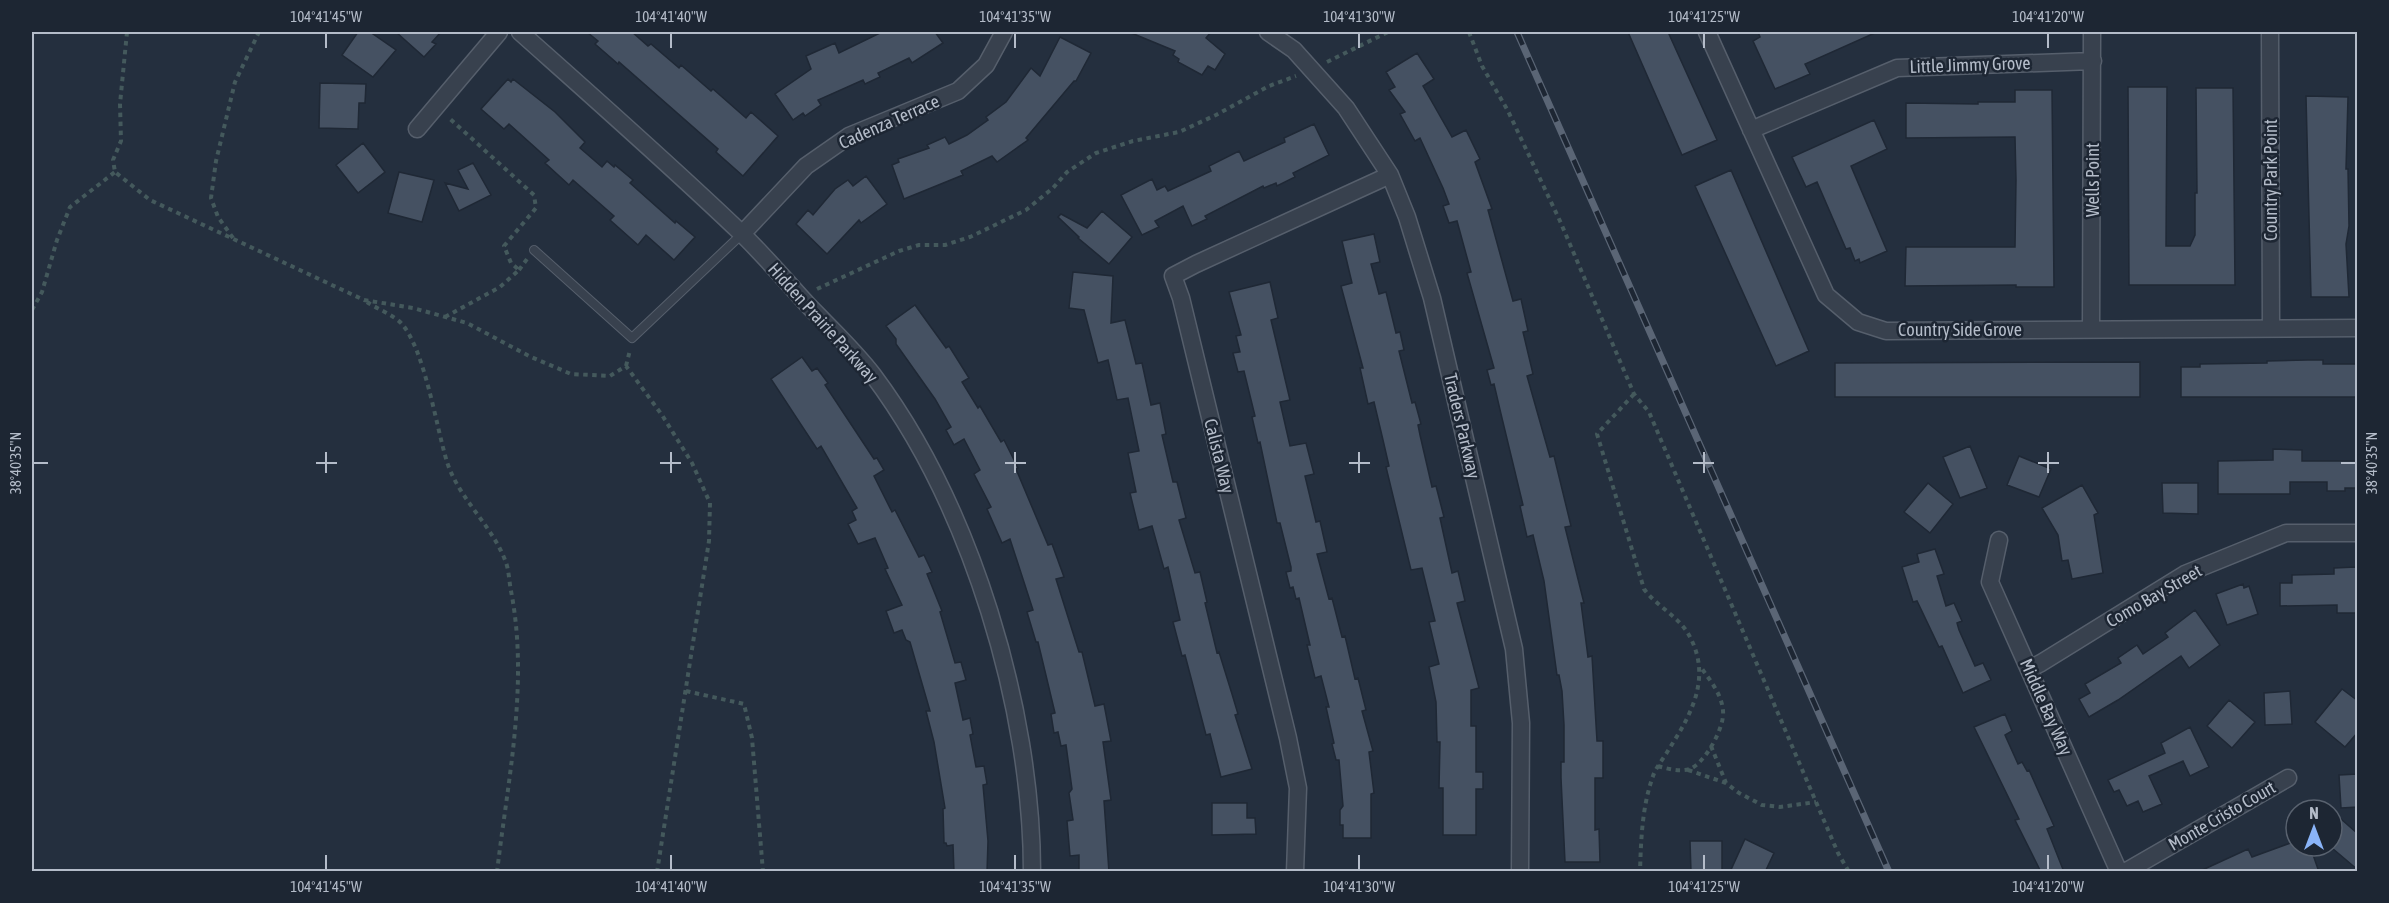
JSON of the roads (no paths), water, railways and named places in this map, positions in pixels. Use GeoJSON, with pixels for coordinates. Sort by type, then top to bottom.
{"type":"FeatureCollection","features":[{"type":"Feature","properties":{"kind":"street"},"geometry":{"type":"LineString","coordinates":[[417,129],[499,32]]}},
{"type":"Feature","properties":{"kind":"street","name":"Hidden Prairie Parkway"},"geometry":{"type":"LineString","coordinates":[[520,32],[742,234],[872,375],[927,459],[957,523],[983,594],[1006,674],[1024,754],[1032,844],[1032,872]]}},
{"type":"Feature","properties":{"kind":"street","name":"Cadenza Terrace"},"geometry":{"type":"LineString","coordinates":[[742,234],[806,166],[849,136],[958,91],[986,65],[1004,32]]}},
{"type":"Feature","properties":{"kind":"street","name":"Traders Parkway"},"geometry":{"type":"LineString","coordinates":[[1268,32],[1294,50],[1346,108],[1390,175],[1407,216],[1431,298],[1514,649],[1521,723],[1520,872]]}},
{"type":"Feature","properties":{"kind":"street","name":"Country Side Grove"},"geometry":{"type":"LineString","coordinates":[[1707,32],[1827,295],[1858,321],[1886,331],[2358,328]]}},
{"type":"Feature","properties":{"kind":"street","name":"Wells Point"},"geometry":{"type":"LineString","coordinates":[[2091,329],[2092,32]]}},
{"type":"Feature","properties":{"kind":"street","name":"Country Park Point"},"geometry":{"type":"LineString","coordinates":[[2270,32],[2271,328]]}},
{"type":"Feature","properties":{"kind":"street","name":"Little Jimmy Grove"},"geometry":{"type":"LineString","coordinates":[[1751,130],[1897,68],[2092,61]]}},
{"type":"Feature","properties":{"kind":"street","name":"Calista Way"},"geometry":{"type":"LineString","coordinates":[[1295,872],[1295,817],[1298,788],[1288,738],[1181,298],[1173,276],[1390,175]]}},
{"type":"Feature","properties":{"kind":"street","name":"Como Bay Street"},"geometry":{"type":"LineString","coordinates":[[2029,669],[2185,574],[2286,533],[2358,533]]}},
{"type":"Feature","properties":{"kind":"street","name":"Middle Bay Way"},"geometry":{"type":"LineString","coordinates":[[1999,540],[1990,582],[2119,872]]}},
{"type":"Feature","properties":{"kind":"street","name":"Monte Cristo Court"},"geometry":{"type":"LineString","coordinates":[[2125,872],[2288,778]]}},
{"type":"Feature","properties":{"kind":"lane"},"geometry":{"type":"LineString","coordinates":[[534,250],[632,338],[742,234]]}},
{"type":"Feature","properties":{"kind":"railway"},"geometry":{"type":"LineString","coordinates":[[1517,32],[1889,872]]}}]}
